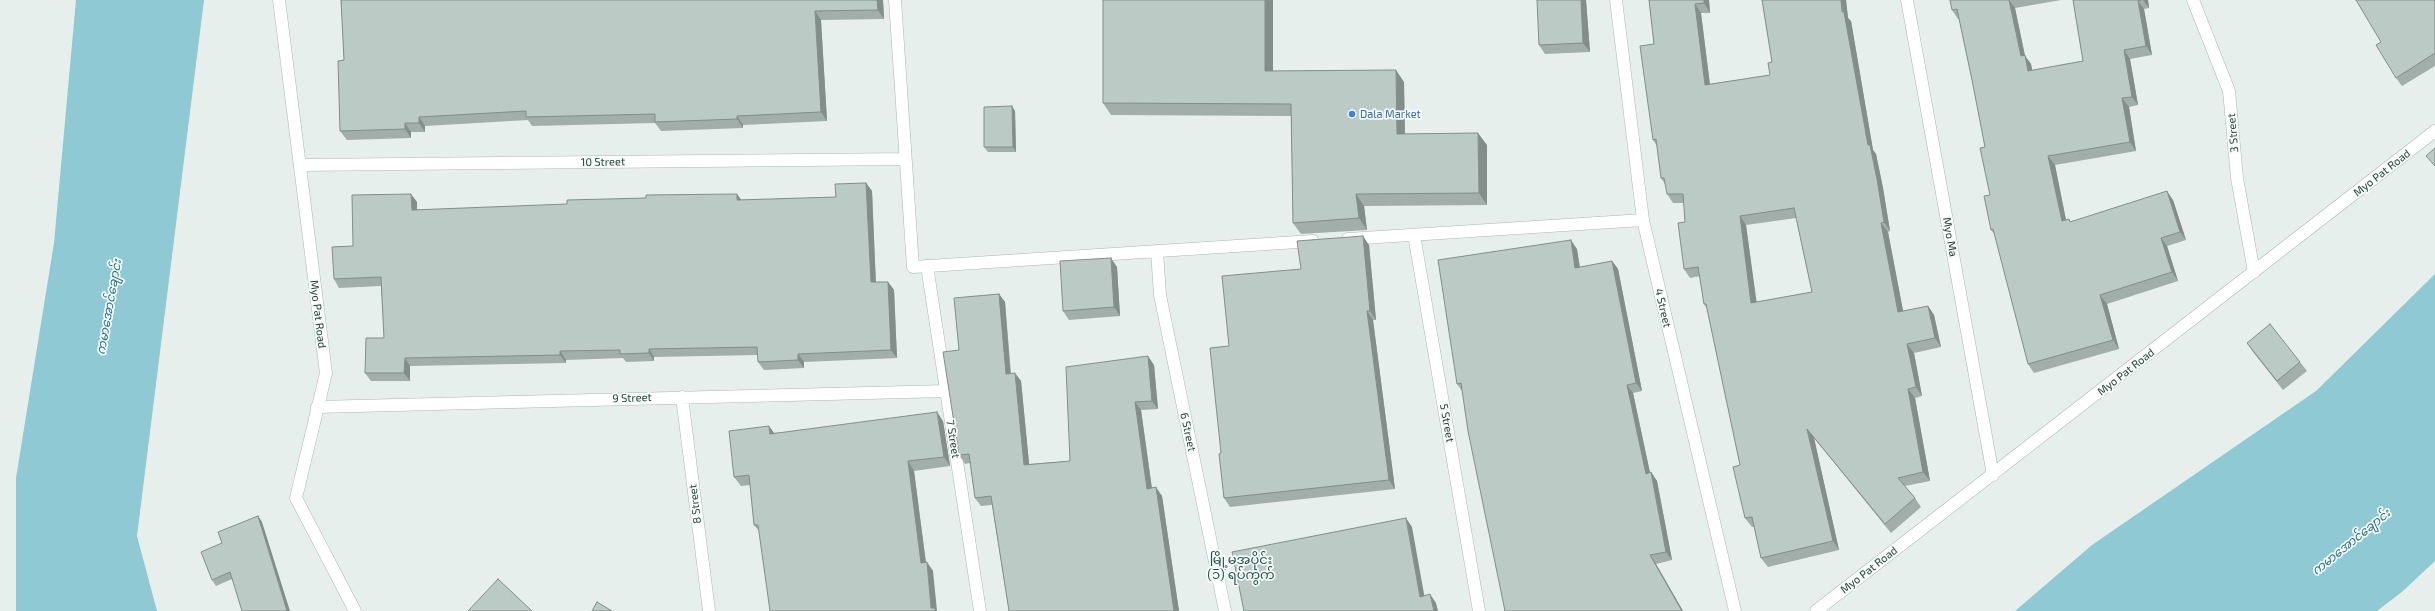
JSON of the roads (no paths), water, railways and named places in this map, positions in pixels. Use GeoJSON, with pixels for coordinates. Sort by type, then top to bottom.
{"type":"FeatureCollection","features":[{"type":"Feature","properties":{"kind":"street","name":"Myo Pat Road"},"geometry":{"type":"LineString","coordinates":[[280,0],[326,373],[296,498],[355,611]]}},
{"type":"Feature","properties":{"kind":"street"},"geometry":{"type":"LineString","coordinates":[[895,0],[913,267],[1643,220]]}},
{"type":"Feature","properties":{"kind":"street","name":"4 Street"},"geometry":{"type":"LineString","coordinates":[[1616,0],[1643,220],[1735,611]]}},
{"type":"Feature","properties":{"kind":"street","name":"Myo Ma"},"geometry":{"type":"LineString","coordinates":[[1907,0],[1993,475]]}},
{"type":"Feature","properties":{"kind":"street","name":"3 Street"},"geometry":{"type":"LineString","coordinates":[[2193,0],[2229,91],[2237,178],[2254,272]]}},
{"type":"Feature","properties":{"kind":"street","name":"Myo Pat Road"},"geometry":{"type":"LineString","coordinates":[[1816,611],[2435,131]]}},
{"type":"Feature","properties":{"kind":"street","name":"10 Street"},"geometry":{"type":"LineString","coordinates":[[300,165],[905,159]]}},
{"type":"Feature","properties":{"kind":"street","name":"5 Street"},"geometry":{"type":"LineString","coordinates":[[1414,235],[1479,611]]}},
{"type":"Feature","properties":{"kind":"street","name":"6 Street"},"geometry":{"type":"LineString","coordinates":[[1157,251],[1160,295],[1225,611]]}},
{"type":"Feature","properties":{"kind":"street","name":"7 Street"},"geometry":{"type":"LineString","coordinates":[[927,266],[980,611]]}},
{"type":"Feature","properties":{"kind":"street","name":"9 Street"},"geometry":{"type":"LineString","coordinates":[[317,407],[946,391]]}},
{"type":"Feature","properties":{"kind":"street","name":"8 Street"},"geometry":{"type":"LineString","coordinates":[[682,397],[709,611]]}},
{"type":"Feature","properties":{"kind":"water","name":"ကမာအောင်ချောင်း"},"geometry":{"type":"Polygon","coordinates":[[[76,0],[204,0],[137,536],[157,611],[16,611],[16,478],[54,243],[76,0]]]}},
{"type":"Feature","properties":{"kind":"water","name":"ကမာအောင်ချောင်း"},"geometry":{"type":"Polygon","coordinates":[[[2435,274],[2435,561],[2403,591],[2377,611],[2015,611],[2092,545],[2316,391],[2435,274]]]}},
{"type":"Feature","properties":{"kind":"place","name":"Dala Market"},"geometry":{"type":"Point","coordinates":[1352,114]}},
{"type":"Feature","properties":{"kind":"district","name":"မြို့မအပိုင်း (၁) ရပ်ကွက်"},"geometry":{"type":"Point","coordinates":[1241,568]}}]}
